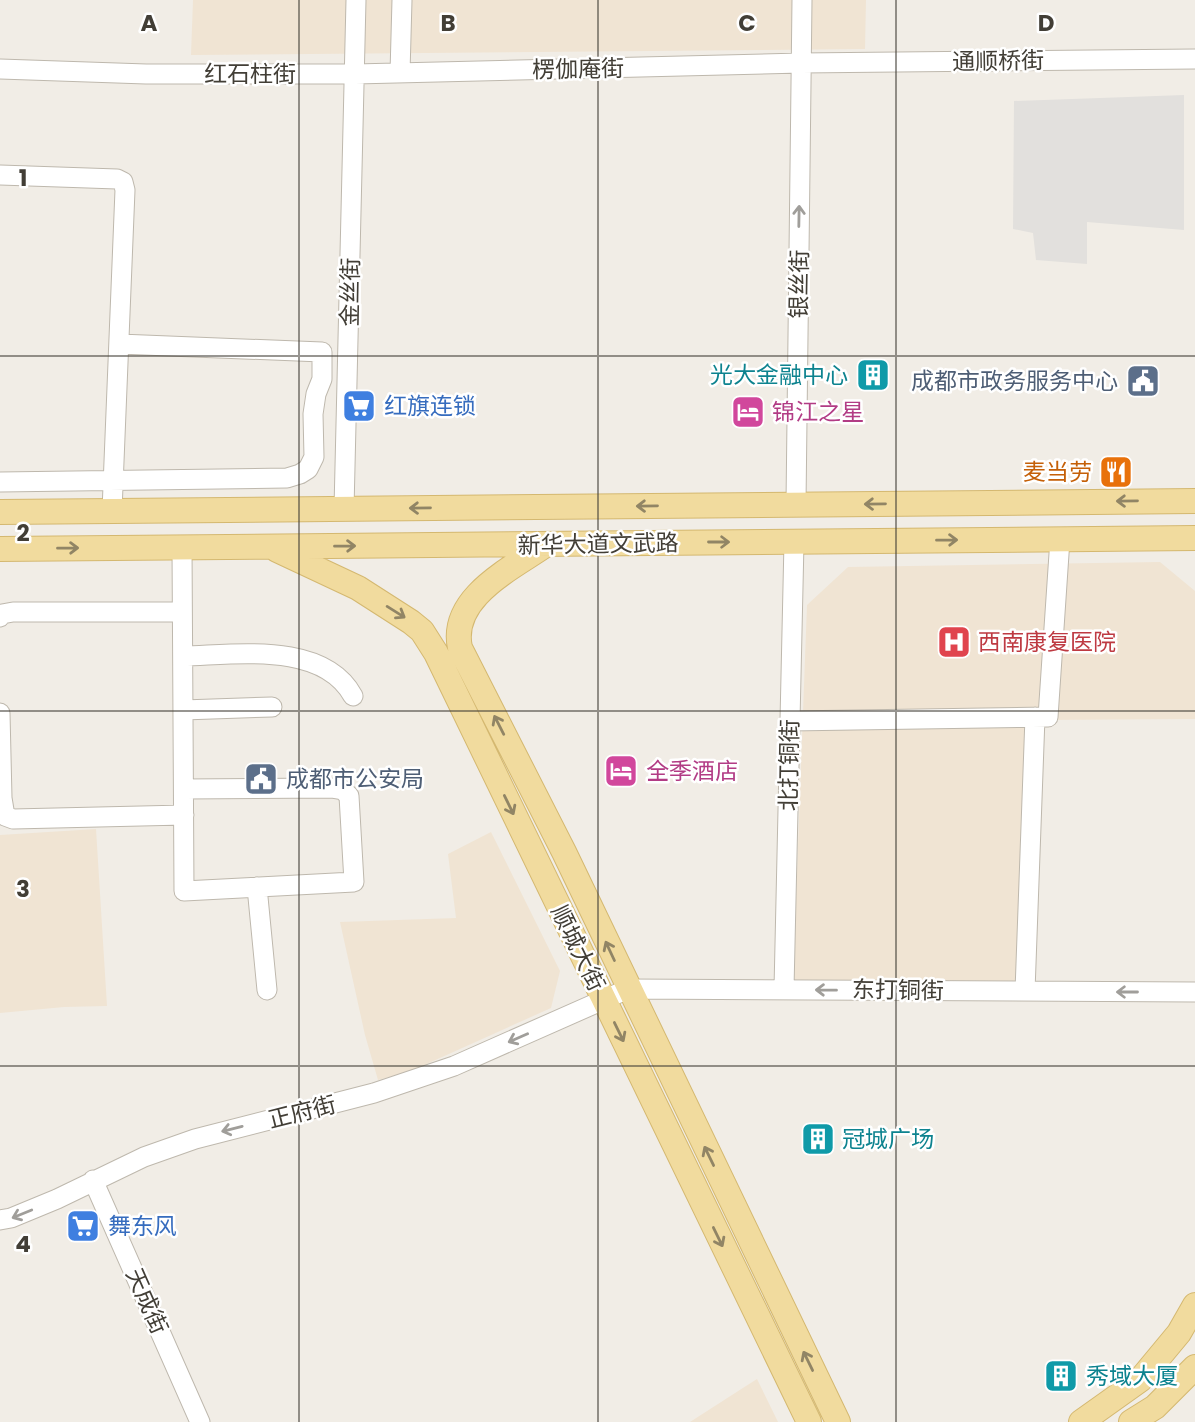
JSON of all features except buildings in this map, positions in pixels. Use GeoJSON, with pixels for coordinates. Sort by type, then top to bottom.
{"type":"FeatureCollection","features":[{"type":"Feature","properties":{"kind":"main road","name":"新华大道文武路"},"geometry":{"type":"LineString","coordinates":[[0,512],[1195,501]]}},
{"type":"Feature","properties":{"kind":"main road","name":"新华大道文武路"},"geometry":{"type":"LineString","coordinates":[[0,549],[1195,538]]}},
{"type":"Feature","properties":{"kind":"main road","name":"顺城大街"},"geometry":{"type":"LineString","coordinates":[[547,544],[476,596],[464,611],[457,635],[460,648],[564,852],[838,1422]]}},
{"type":"Feature","properties":{"kind":"main road","name":"顺城大街"},"geometry":{"type":"LineString","coordinates":[[270,547],[358,588],[422,631],[442,666],[809,1422]]}},
{"type":"Feature","properties":{"kind":"main road"},"geometry":{"type":"LineString","coordinates":[[1081,1422],[1140,1380],[1179,1334],[1195,1305]]}},
{"type":"Feature","properties":{"kind":"main road"},"geometry":{"type":"LineString","coordinates":[[1131,1422],[1155,1407],[1195,1367]]}},
{"type":"Feature","properties":{"kind":"street","name":"金丝街"},"geometry":{"type":"LineString","coordinates":[[344,509],[356,0]]}},
{"type":"Feature","properties":{"kind":"street"},"geometry":{"type":"LineString","coordinates":[[401,0],[401,73]]}},
{"type":"Feature","properties":{"kind":"street","name":"银丝街"},"geometry":{"type":"LineString","coordinates":[[796,504],[802,0]]}},
{"type":"Feature","properties":{"kind":"street","name":"通顺桥街"},"geometry":{"type":"LineString","coordinates":[[801,63],[1195,59]]}},
{"type":"Feature","properties":{"kind":"street","name":"楞伽庵街"},"geometry":{"type":"LineString","coordinates":[[355,74],[801,63]]}},
{"type":"Feature","properties":{"kind":"street","name":"红石柱街"},"geometry":{"type":"LineString","coordinates":[[0,68],[146,74],[355,74]]}},
{"type":"Feature","properties":{"kind":"street"},"geometry":{"type":"LineString","coordinates":[[0,175],[117,179],[123,182],[125,190],[112,511]]}},
{"type":"Feature","properties":{"kind":"street"},"geometry":{"type":"LineString","coordinates":[[0,482],[287,478],[308,469],[314,457],[313,414],[322,379],[322,352],[119,344]]}},
{"type":"Feature","properties":{"kind":"street"},"geometry":{"type":"LineString","coordinates":[[323,362],[349,363]]}},
{"type":"Feature","properties":{"kind":"street"},"geometry":{"type":"LineString","coordinates":[[790,721],[1048,717],[1060,539]]}},
{"type":"Feature","properties":{"kind":"street","name":"北打铜街"},"geometry":{"type":"LineString","coordinates":[[784,989],[794,542]]}},
{"type":"Feature","properties":{"kind":"street"},"geometry":{"type":"LineString","coordinates":[[182,547],[184,891],[354,882],[349,796],[343,790],[184,789]]}},
{"type":"Feature","properties":{"kind":"street"},"geometry":{"type":"LineString","coordinates":[[0,617],[13,612],[182,612]]}},
{"type":"Feature","properties":{"kind":"street"},"geometry":{"type":"LineString","coordinates":[[183,656],[293,657],[316,664],[335,674],[353,696]]}},
{"type":"Feature","properties":{"kind":"street"},"geometry":{"type":"LineString","coordinates":[[183,710],[272,707]]}},
{"type":"Feature","properties":{"kind":"street"},"geometry":{"type":"LineString","coordinates":[[0,713],[2,798],[5,816],[13,819],[184,815]]}},
{"type":"Feature","properties":{"kind":"street"},"geometry":{"type":"LineString","coordinates":[[1025,992],[1035,717]]}},
{"type":"Feature","properties":{"kind":"street"},"geometry":{"type":"LineString","coordinates":[[257,887],[267,990]]}},
{"type":"Feature","properties":{"kind":"street","name":"东打铜街"},"geometry":{"type":"LineString","coordinates":[[603,1001],[628,989],[1195,992]]}},
{"type":"Feature","properties":{"kind":"street","name":"正府街"},"geometry":{"type":"LineString","coordinates":[[0,1220],[57,1199],[144,1157],[195,1139],[410,1082],[454,1066],[603,1001]]}},
{"type":"Feature","properties":{"kind":"street","name":"天成街"},"geometry":{"type":"LineString","coordinates":[[93,1180],[201,1422]]}},
{"type":"Feature","properties":{"kind":"shaded area"},"geometry":{"type":"Polygon","coordinates":[[[193,0],[866,0],[865,49],[191,55],[193,0]]]}},
{"type":"Feature","properties":{"kind":"shaded area"},"geometry":{"type":"Polygon","coordinates":[[[1184,95],[1184,230],[1087,222],[1087,264],[1036,260],[1033,233],[1013,229],[1014,101],[1184,95]]]}},
{"type":"Feature","properties":{"kind":"shaded area"},"geometry":{"type":"Polygon","coordinates":[[[1160,562],[1195,591],[1195,719],[1041,720],[1031,985],[793,981],[807,605],[848,567],[1160,562]]]}},
{"type":"Feature","properties":{"kind":"shaded area"},"geometry":{"type":"Polygon","coordinates":[[[96,829],[107,1006],[0,1013],[0,835],[96,829]]]}},
{"type":"Feature","properties":{"kind":"shaded area"},"geometry":{"type":"Polygon","coordinates":[[[491,832],[560,971],[551,1008],[411,1071],[378,1080],[365,1035],[340,922],[456,918],[448,854],[491,832]]]}},
{"type":"Feature","properties":{"kind":"shaded area"},"geometry":{"type":"Polygon","coordinates":[[[757,1379],[778,1422],[690,1422],[746,1386],[757,1379]]]}},
{"type":"Feature","properties":{"kind":"place","name":"光大金融中心"},"geometry":{"type":"Point","coordinates":[873,375]}},
{"type":"Feature","properties":{"kind":"place","name":"成都市政务服务中心"},"geometry":{"type":"Point","coordinates":[1143,381]}},
{"type":"Feature","properties":{"kind":"place","name":"红旗连锁"},"geometry":{"type":"Point","coordinates":[359,406]}},
{"type":"Feature","properties":{"kind":"place","name":"锦江之星"},"geometry":{"type":"Point","coordinates":[748,412]}},
{"type":"Feature","properties":{"kind":"place","name":"麦当劳"},"geometry":{"type":"Point","coordinates":[1116,472]}},
{"type":"Feature","properties":{"kind":"place","name":"西南康复医院"},"geometry":{"type":"Point","coordinates":[954,642]}},
{"type":"Feature","properties":{"kind":"place","name":"全季酒店"},"geometry":{"type":"Point","coordinates":[621,771]}},
{"type":"Feature","properties":{"kind":"place","name":"成都市公安局"},"geometry":{"type":"Point","coordinates":[261,779]}},
{"type":"Feature","properties":{"kind":"place","name":"冠城广场"},"geometry":{"type":"Point","coordinates":[818,1139]}},
{"type":"Feature","properties":{"kind":"place","name":"舞东风"},"geometry":{"type":"Point","coordinates":[83,1226]}},
{"type":"Feature","properties":{"kind":"place","name":"秀域大厦"},"geometry":{"type":"Point","coordinates":[1061,1376]}}]}
